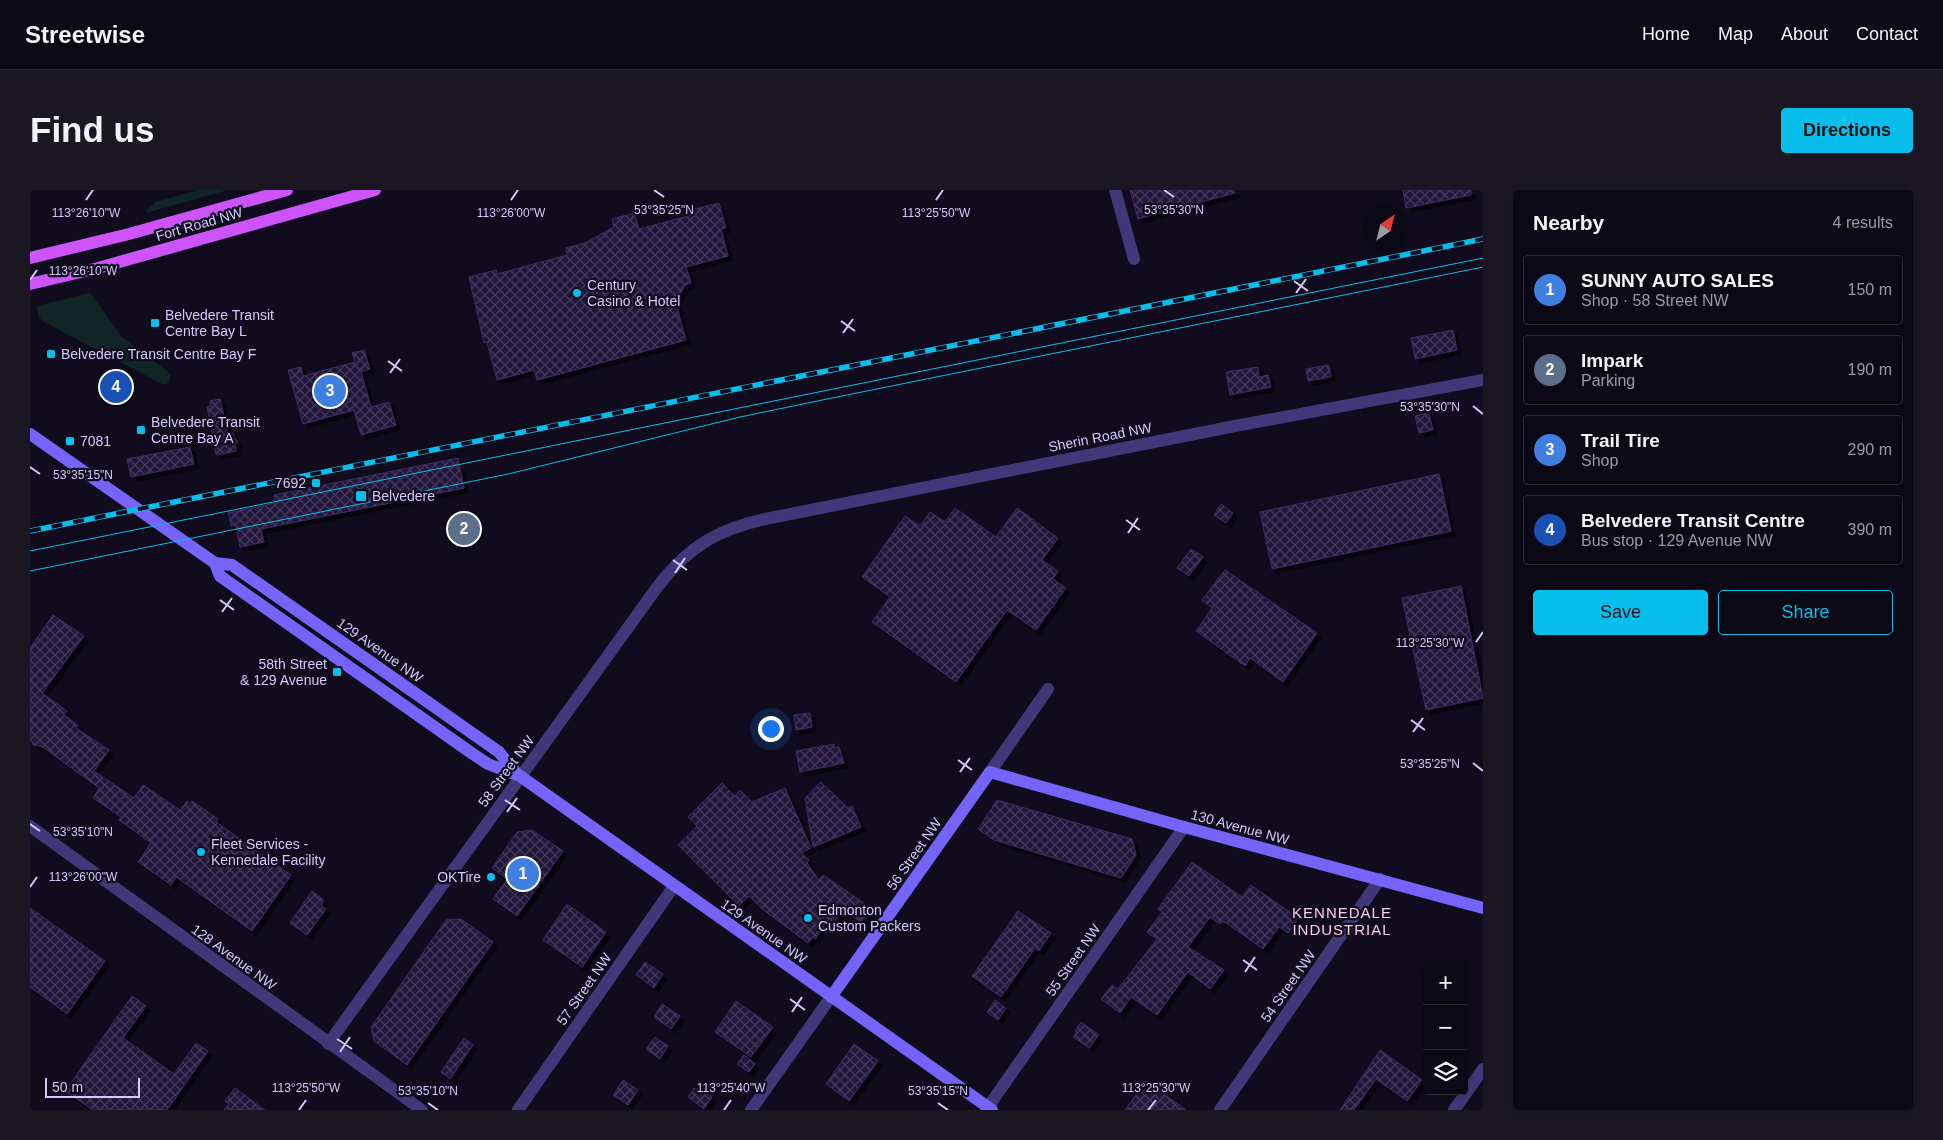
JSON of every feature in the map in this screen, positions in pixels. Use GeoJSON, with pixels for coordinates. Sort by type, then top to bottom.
{"type":"FeatureCollection","features":[{"type":"Feature","properties":{"kind":"main road","name":"Fort Road NW"},"geometry":{"type":"LineString","coordinates":[[30,258],[129,234],[287,190]]}},
{"type":"Feature","properties":{"kind":"main road","name":"Fort Road NW"},"geometry":{"type":"LineString","coordinates":[[30,284],[98,268],[375,190]]}},
{"type":"Feature","properties":{"kind":"street"},"geometry":{"type":"LineString","coordinates":[[1115,190],[1134,259]]}},
{"type":"Feature","properties":{"kind":"street","name":"Sherin Road NW"},"geometry":{"type":"LineString","coordinates":[[724,531],[770,518],[1193,434],[1483,380]]}},
{"type":"Feature","properties":{"kind":"street","name":"129 Avenue NW"},"geometry":{"type":"LineString","coordinates":[[30,434],[215,563],[232,565],[499,752],[520,776],[989,1109]]}},
{"type":"Feature","properties":{"kind":"street","name":"58 Street NW"},"geometry":{"type":"LineString","coordinates":[[328,1044],[667,574],[694,548],[724,531]]}},
{"type":"Feature","properties":{"kind":"street","name":"56 Street NW"},"geometry":{"type":"LineString","coordinates":[[752,1110],[1048,689]]}},
{"type":"Feature","properties":{"kind":"street","name":"130 Avenue NW"},"geometry":{"type":"LineString","coordinates":[[990,772],[1483,908]]}},
{"type":"Feature","properties":{"kind":"street","name":"128 Avenue NW"},"geometry":{"type":"LineString","coordinates":[[30,826],[328,1044],[422,1110]]}},
{"type":"Feature","properties":{"kind":"street","name":"55 Street NW"},"geometry":{"type":"LineString","coordinates":[[989,1109],[1184,827]]}},
{"type":"Feature","properties":{"kind":"street","name":"54 Street NW"},"geometry":{"type":"LineString","coordinates":[[1220,1110],[1380,879]]}},
{"type":"Feature","properties":{"kind":"street","name":"57 Street NW"},"geometry":{"type":"LineString","coordinates":[[518,1110],[674,886]]}},
{"type":"Feature","properties":{"kind":"street"},"geometry":{"type":"LineString","coordinates":[[1454,1110],[1483,1069]]}},
{"type":"Feature","properties":{"kind":"green space"},"geometry":{"type":"Polygon","coordinates":[[[198,190],[228,190],[149,212],[146,211],[155,202],[198,190]]]}},
{"type":"Feature","properties":{"kind":"green space"},"geometry":{"type":"Polygon","coordinates":[[[90,293],[121,336],[168,372],[171,376],[167,384],[162,384],[44,322],[38,316],[37,306],[90,293]]]}},
{"type":"Feature","properties":{"kind":"building"},"geometry":{"type":"Polygon","coordinates":[[[1130,190],[1234,190],[1235,193],[1138,219],[1130,190]]]}},
{"type":"Feature","properties":{"kind":"building"},"geometry":{"type":"Polygon","coordinates":[[[1403,190],[1471,190],[1471,195],[1408,208],[1408,205],[1406,205],[1403,190]]]}},
{"type":"Feature","properties":{"kind":"building","name":"Century Casino & Hotel"},"geometry":{"type":"Polygon","coordinates":[[[719,203],[726,228],[721,229],[728,256],[686,267],[691,283],[685,285],[676,303],[686,340],[537,380],[534,370],[497,380],[487,342],[484,343],[469,277],[496,270],[497,274],[567,255],[566,248],[585,243],[614,227],[612,219],[634,213],[639,229],[692,215],[690,210],[719,203]]]}},
{"type":"Feature","properties":{"kind":"building"},"geometry":{"type":"Polygon","coordinates":[[[1453,330],[1457,350],[1415,359],[1411,338],[1453,330]]]}},
{"type":"Feature","properties":{"kind":"building"},"geometry":{"type":"Polygon","coordinates":[[[364,350],[370,369],[361,372],[371,407],[389,402],[396,425],[361,435],[354,410],[303,424],[288,370],[301,367],[303,376],[355,362],[352,353],[364,350]]]}},
{"type":"Feature","properties":{"kind":"building"},"geometry":{"type":"Polygon","coordinates":[[[1329,365],[1331,377],[1308,381],[1306,369],[1329,365]]]}},
{"type":"Feature","properties":{"kind":"building"},"geometry":{"type":"Polygon","coordinates":[[[1258,367],[1259,377],[1268,375],[1271,387],[1230,395],[1226,372],[1258,367]]]}},
{"type":"Feature","properties":{"kind":"building"},"geometry":{"type":"Polygon","coordinates":[[[220,399],[228,434],[233,433],[234,438],[238,441],[235,445],[236,451],[216,455],[207,407],[211,406],[210,401],[220,399]]]}},
{"type":"Feature","properties":{"kind":"building"},"geometry":{"type":"Polygon","coordinates":[[[1429,413],[1433,430],[1419,433],[1415,416],[1429,413]]]}},
{"type":"Feature","properties":{"kind":"building"},"geometry":{"type":"Polygon","coordinates":[[[190,447],[194,464],[131,477],[127,459],[190,447]]]}},
{"type":"Feature","properties":{"kind":"building"},"geometry":{"type":"Polygon","coordinates":[[[458,458],[464,488],[261,529],[264,542],[240,547],[236,525],[231,526],[228,513],[275,503],[274,495],[458,458]]]}},
{"type":"Feature","properties":{"kind":"building"},"geometry":{"type":"Polygon","coordinates":[[[1439,474],[1451,531],[1272,569],[1260,512],[1439,474]]]}},
{"type":"Feature","properties":{"kind":"building"},"geometry":{"type":"Polygon","coordinates":[[[1221,504],[1233,513],[1226,523],[1214,515],[1221,504]]]}},
{"type":"Feature","properties":{"kind":"building"},"geometry":{"type":"Polygon","coordinates":[[[955,508],[996,537],[1017,508],[1058,538],[1042,560],[1058,571],[1053,579],[1066,588],[1036,630],[1007,610],[956,682],[872,622],[890,597],[862,577],[905,516],[920,526],[930,512],[945,522],[955,508]]]}},
{"type":"Feature","properties":{"kind":"building"},"geometry":{"type":"Polygon","coordinates":[[[1191,549],[1203,557],[1189,576],[1177,568],[1191,549]]]}},
{"type":"Feature","properties":{"kind":"building"},"geometry":{"type":"Polygon","coordinates":[[[1225,570],[1317,633],[1283,682],[1250,658],[1245,666],[1196,631],[1212,608],[1202,600],[1225,570]]]}},
{"type":"Feature","properties":{"kind":"building"},"geometry":{"type":"Polygon","coordinates":[[[1461,586],[1483,698],[1426,710],[1402,598],[1461,586]]]}},
{"type":"Feature","properties":{"kind":"building","name":"Fleet Services - Kennedale Facility"},"geometry":{"type":"Polygon","coordinates":[[[53,615],[84,636],[42,693],[67,711],[64,715],[78,725],[76,728],[109,750],[94,771],[134,798],[143,785],[180,810],[187,801],[190,804],[192,801],[218,819],[216,822],[291,875],[252,931],[176,877],[171,885],[138,862],[151,843],[119,820],[121,817],[93,798],[99,788],[41,746],[33,745],[30,738],[30,648],[53,615]]]}},
{"type":"Feature","properties":{"kind":"building"},"geometry":{"type":"Polygon","coordinates":[[[810,713],[812,727],[796,730],[794,715],[810,713]]]}},
{"type":"Feature","properties":{"kind":"building"},"geometry":{"type":"Polygon","coordinates":[[[834,744],[834,748],[839,747],[844,763],[800,772],[796,751],[834,744]]]}},
{"type":"Feature","properties":{"kind":"building"},"geometry":{"type":"Polygon","coordinates":[[[821,782],[848,808],[852,806],[861,827],[813,847],[805,798],[821,782]]]}},
{"type":"Feature","properties":{"kind":"building"},"geometry":{"type":"Polygon","coordinates":[[[722,783],[735,796],[740,790],[752,802],[785,788],[811,848],[801,853],[809,860],[807,863],[819,880],[823,875],[871,908],[861,922],[843,910],[834,922],[829,919],[815,939],[813,937],[808,943],[762,909],[749,896],[739,906],[678,845],[697,826],[688,817],[722,783]]]}},
{"type":"Feature","properties":{"kind":"building"},"geometry":{"type":"Polygon","coordinates":[[[997,800],[1132,839],[1136,855],[1121,878],[994,840],[978,829],[997,800]]]}},
{"type":"Feature","properties":{"kind":"building"},"geometry":{"type":"Polygon","coordinates":[[[532,830],[563,851],[517,916],[493,899],[507,879],[492,868],[517,832],[532,830]]]}},
{"type":"Feature","properties":{"kind":"building"},"geometry":{"type":"Polygon","coordinates":[[[1192,862],[1242,897],[1251,885],[1298,918],[1288,933],[1279,927],[1263,949],[1223,921],[1220,924],[1210,917],[1188,947],[1224,970],[1210,989],[1188,972],[1157,1015],[1131,997],[1120,1013],[1101,999],[1112,985],[1118,989],[1157,939],[1147,932],[1162,912],[1158,909],[1192,862]]]}},
{"type":"Feature","properties":{"kind":"building"},"geometry":{"type":"Polygon","coordinates":[[[312,891],[324,900],[321,905],[326,909],[307,935],[290,923],[312,891]]]}},
{"type":"Feature","properties":{"kind":"building"},"geometry":{"type":"Polygon","coordinates":[[[567,904],[606,932],[582,967],[543,940],[567,904]]]}},
{"type":"Feature","properties":{"kind":"building"},"geometry":{"type":"Polygon","coordinates":[[[30,908],[105,961],[67,1014],[30,987],[30,908]]]}},
{"type":"Feature","properties":{"kind":"building"},"geometry":{"type":"Polygon","coordinates":[[[1018,911],[1051,933],[1039,951],[1035,948],[1001,997],[972,976],[1018,911]]]}},
{"type":"Feature","properties":{"kind":"building"},"geometry":{"type":"Polygon","coordinates":[[[461,919],[493,942],[407,1065],[374,1041],[371,1027],[446,920],[461,919]]]}},
{"type":"Feature","properties":{"kind":"building"},"geometry":{"type":"Polygon","coordinates":[[[645,962],[663,974],[654,988],[636,975],[645,962]]]}},
{"type":"Feature","properties":{"kind":"building"},"geometry":{"type":"Polygon","coordinates":[[[132,996],[146,1006],[123,1038],[174,1074],[196,1043],[208,1051],[167,1110],[93,1110],[65,1091],[132,996]]]}},
{"type":"Feature","properties":{"kind":"building"},"geometry":{"type":"Polygon","coordinates":[[[995,1000],[1006,1008],[998,1020],[987,1012],[995,1000]]]}},
{"type":"Feature","properties":{"kind":"building"},"geometry":{"type":"Polygon","coordinates":[[[736,1001],[773,1027],[751,1057],[715,1032],[736,1001]]]}},
{"type":"Feature","properties":{"kind":"building"},"geometry":{"type":"Polygon","coordinates":[[[662,1004],[680,1016],[671,1029],[654,1017],[662,1004]]]}},
{"type":"Feature","properties":{"kind":"building"},"geometry":{"type":"Polygon","coordinates":[[[1081,1022],[1099,1035],[1089,1048],[1073,1037],[1081,1022]]]}},
{"type":"Feature","properties":{"kind":"building"},"geometry":{"type":"Polygon","coordinates":[[[655,1037],[668,1046],[660,1059],[646,1049],[655,1037]]]}},
{"type":"Feature","properties":{"kind":"building"},"geometry":{"type":"Polygon","coordinates":[[[464,1038],[473,1045],[450,1079],[441,1072],[464,1038]]]}},
{"type":"Feature","properties":{"kind":"building"},"geometry":{"type":"Polygon","coordinates":[[[854,1044],[878,1061],[849,1101],[826,1084],[854,1044]]]}},
{"type":"Feature","properties":{"kind":"building"},"geometry":{"type":"Polygon","coordinates":[[[1380,1050],[1422,1080],[1407,1101],[1376,1079],[1354,1110],[1340,1110],[1380,1050]]]}},
{"type":"Feature","properties":{"kind":"building"},"geometry":{"type":"Polygon","coordinates":[[[744,1055],[755,1064],[749,1072],[737,1064],[744,1055]]]}},
{"type":"Feature","properties":{"kind":"building"},"geometry":{"type":"Polygon","coordinates":[[[623,1080],[638,1090],[628,1105],[613,1095],[623,1080]]]}},
{"type":"Feature","properties":{"kind":"building"},"geometry":{"type":"Polygon","coordinates":[[[1146,1081],[1186,1110],[1125,1110],[1146,1081]]]}},
{"type":"Feature","properties":{"kind":"building"},"geometry":{"type":"Polygon","coordinates":[[[235,1088],[265,1110],[224,1110],[229,1104],[225,1101],[235,1088]]]}},
{"type":"Feature","properties":{"kind":"building"},"geometry":{"type":"Polygon","coordinates":[[[694,1088],[699,1092],[701,1089],[712,1097],[704,1109],[688,1097],[694,1088]]]}},
{"type":"Feature","properties":{"kind":"tram line"},"geometry":{"type":"LineString","coordinates":[[30,551],[1483,258]]}},
{"type":"Feature","properties":{"kind":"tram line"},"geometry":{"type":"LineString","coordinates":[[30,571],[508,474],[740,417],[1483,267]]}},
{"type":"Feature","properties":{"kind":"railway"},"geometry":{"type":"LineString","coordinates":[[30,531],[1483,239]]}},
{"type":"Feature","properties":{"kind":"place","name":"Century Casino & Hotel"},"geometry":{"type":"Point","coordinates":[577,293]}},
{"type":"Feature","properties":{"kind":"place","name":"Belvedere Transit Centre Bay L"},"geometry":{"type":"Point","coordinates":[155,323]}},
{"type":"Feature","properties":{"kind":"place","name":"Belvedere Transit Centre Bay F"},"geometry":{"type":"Point","coordinates":[51,354]}},
{"type":"Feature","properties":{"kind":"place","name":"Belvedere Transit Centre"},"geometry":{"type":"Point","coordinates":[116,387]}},
{"type":"Feature","properties":{"kind":"place","name":"Trail Tire"},"geometry":{"type":"Point","coordinates":[330,391]}},
{"type":"Feature","properties":{"kind":"place","name":"Belvedere Transit Centre Bay A"},"geometry":{"type":"Point","coordinates":[141,430]}},
{"type":"Feature","properties":{"kind":"place","name":"7081"},"geometry":{"type":"Point","coordinates":[70,441]}},
{"type":"Feature","properties":{"kind":"place","name":"7692"},"geometry":{"type":"Point","coordinates":[316,483]}},
{"type":"Feature","properties":{"kind":"place","name":"Belvedere"},"geometry":{"type":"Point","coordinates":[361,496]}},
{"type":"Feature","properties":{"kind":"place","name":"Impark"},"geometry":{"type":"Point","coordinates":[464,529]}},
{"type":"Feature","properties":{"kind":"place","name":"58th Street & 129 Avenue"},"geometry":{"type":"Point","coordinates":[337,672]}},
{"type":"Feature","properties":{"kind":"place","name":"Fleet Services - Kennedale Facility"},"geometry":{"type":"Point","coordinates":[201,852]}},
{"type":"Feature","properties":{"kind":"place","name":"SUNNY AUTO SALES"},"geometry":{"type":"Point","coordinates":[523,874]}},
{"type":"Feature","properties":{"kind":"place","name":"OKTire"},"geometry":{"type":"Point","coordinates":[491,877]}},
{"type":"Feature","properties":{"kind":"place","name":"Edmonton Custom Packers"},"geometry":{"type":"Point","coordinates":[808,918]}},
{"type":"Feature","properties":{"kind":"district","name":"KENNEDALE INDUSTRIAL"},"geometry":{"type":"Point","coordinates":[1342,920]}}]}
